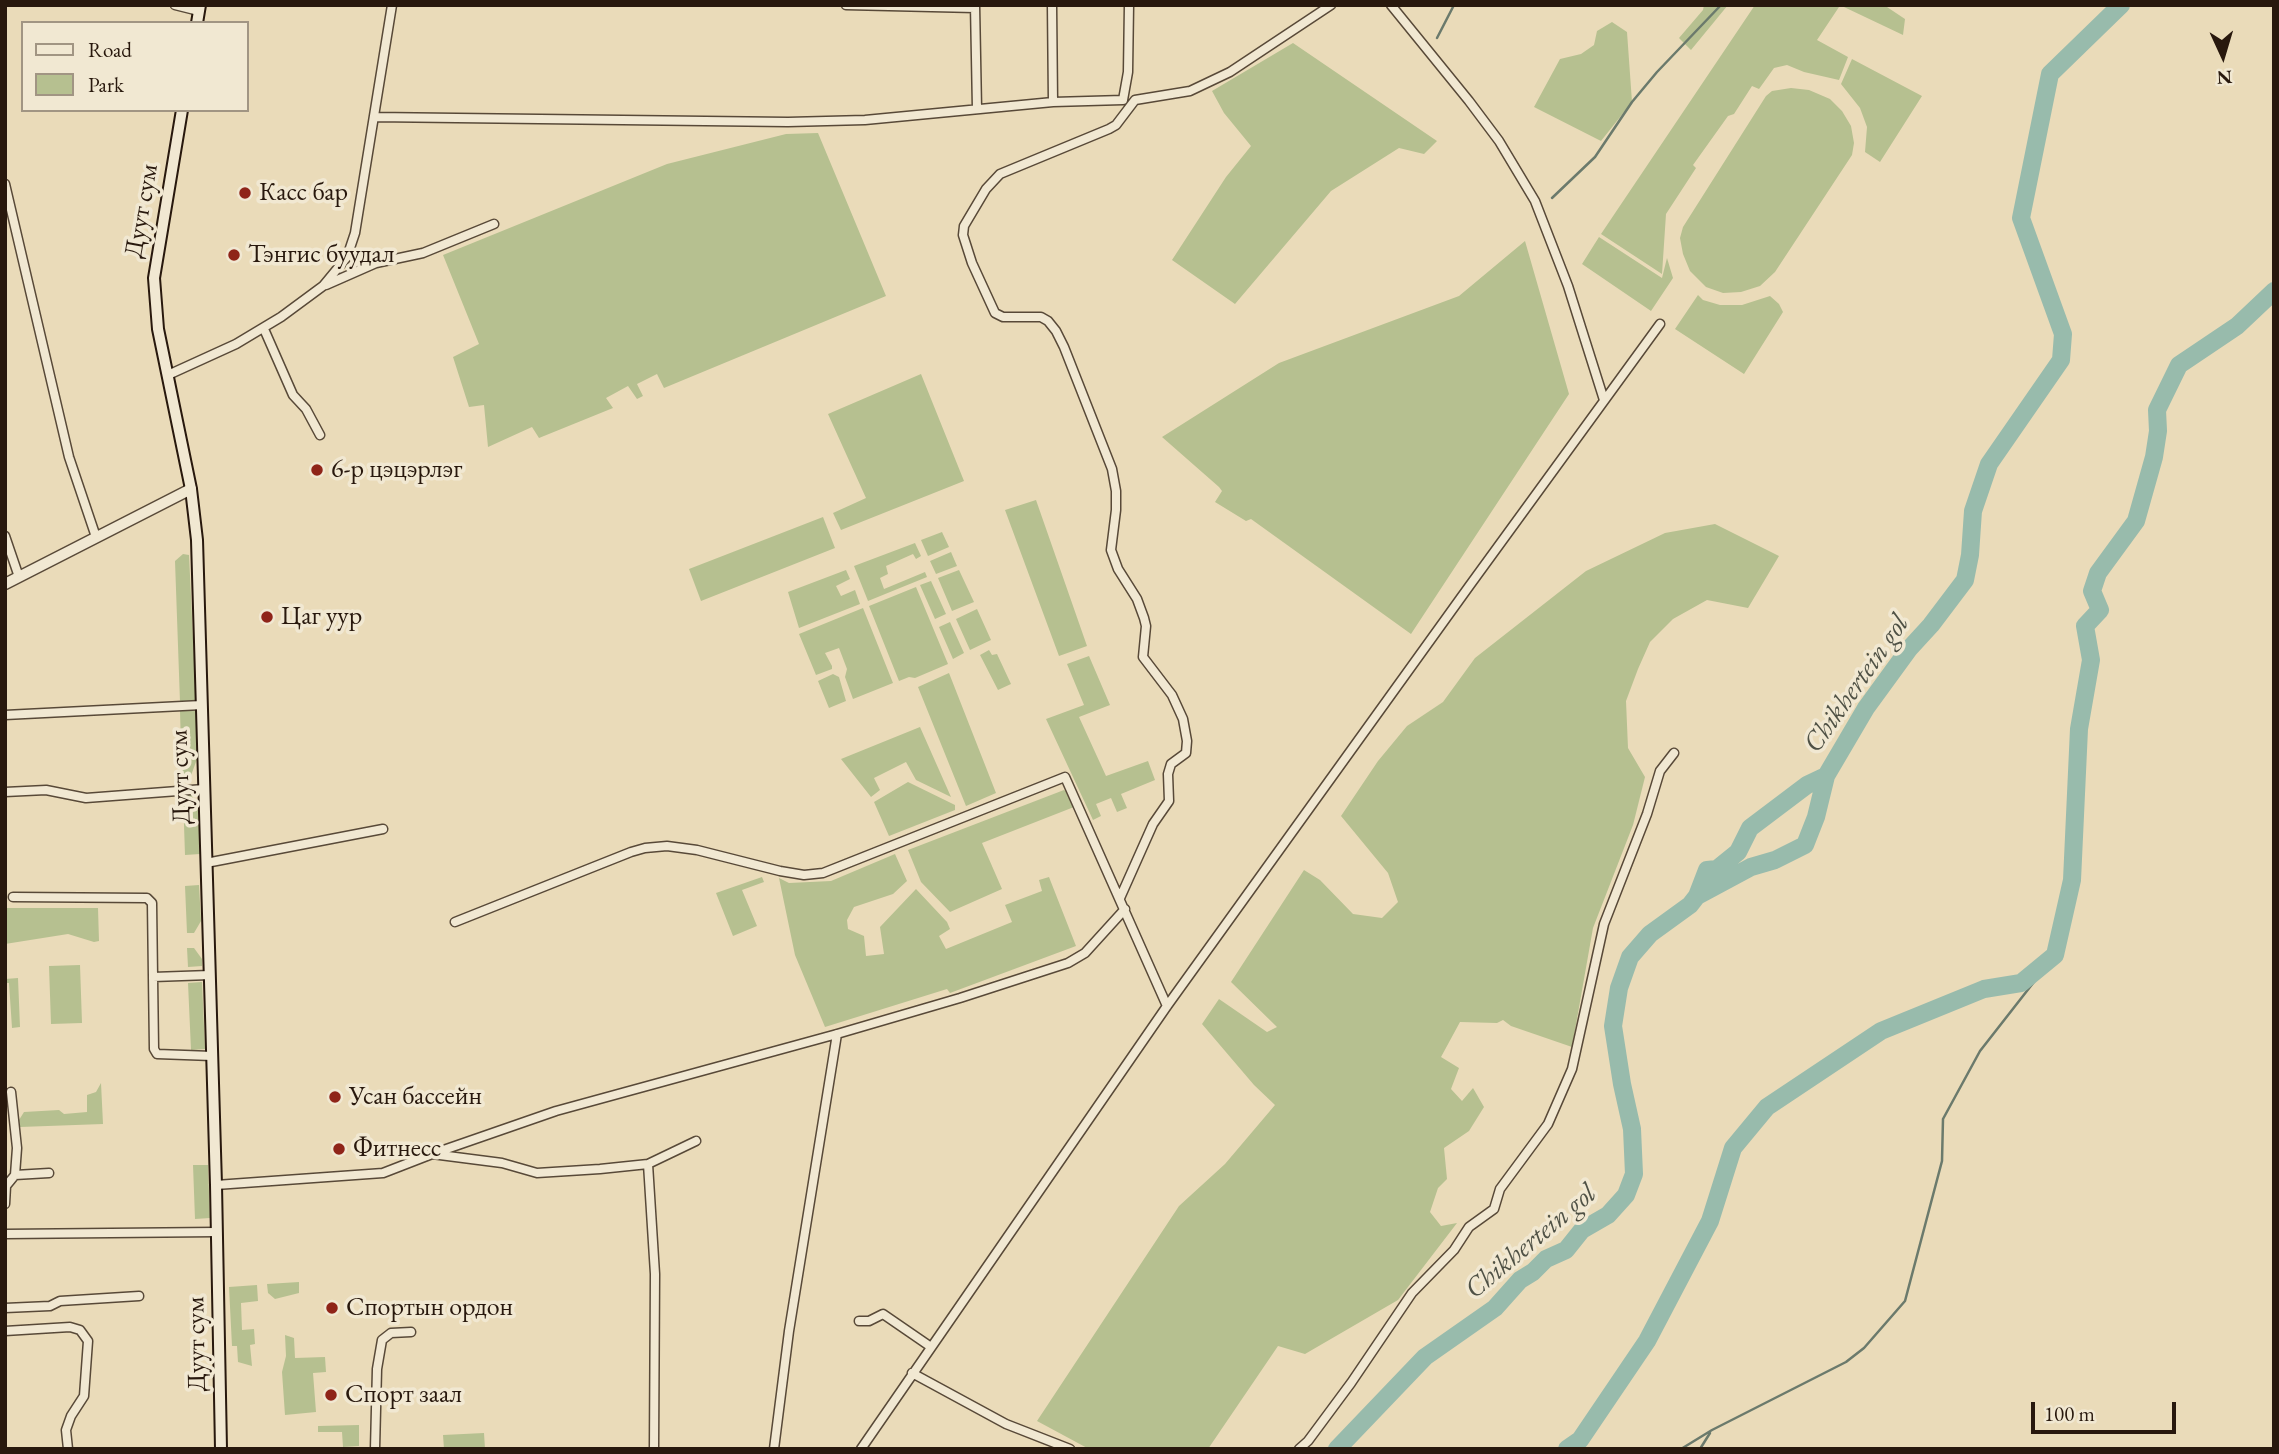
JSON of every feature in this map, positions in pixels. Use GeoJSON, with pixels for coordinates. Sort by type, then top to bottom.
{"type":"FeatureCollection","features":[{"type":"Feature","properties":{"kind":"main road","name":"Дуут сум"},"geometry":{"type":"LineString","coordinates":[[182,112],[154,278],[158,329],[191,489],[197,540],[221,1449]]}},
{"type":"Feature","properties":{"kind":"street"},"geometry":{"type":"LineString","coordinates":[[175,5],[199,13]]}},
{"type":"Feature","properties":{"kind":"street"},"geometry":{"type":"LineString","coordinates":[[323,286],[347,257],[355,233],[392,5]]}},
{"type":"Feature","properties":{"kind":"street"},"geometry":{"type":"LineString","coordinates":[[846,5],[975,7],[977,109]]}},
{"type":"Feature","properties":{"kind":"street"},"geometry":{"type":"LineString","coordinates":[[1052,5],[1053,102]]}},
{"type":"Feature","properties":{"kind":"street"},"geometry":{"type":"LineString","coordinates":[[1122,100],[1128,72],[1129,5]]}},
{"type":"Feature","properties":{"kind":"street"},"geometry":{"type":"LineString","coordinates":[[374,117],[788,122],[865,120],[1053,102],[1135,100],[1190,91],[1230,72],[1331,5]]}},
{"type":"Feature","properties":{"kind":"street"},"geometry":{"type":"LineString","coordinates":[[1391,5],[1499,141],[1535,201],[1567,286],[1604,400]]}},
{"type":"Feature","properties":{"kind":"street"},"geometry":{"type":"LineString","coordinates":[[1120,898],[1153,824],[1169,801],[1168,774],[1171,764],[1186,753],[1183,719],[1172,695],[1143,657],[1146,626],[1144,618],[1137,598],[1118,569],[1111,550],[1116,510],[1112,469],[1064,347],[1056,331],[1041,317],[1003,317],[995,313],[963,236],[970,213],[1000,174],[1109,129],[1135,100]]}},
{"type":"Feature","properties":{"kind":"street"},"geometry":{"type":"LineString","coordinates":[[5,184],[69,457],[96,537]]}},
{"type":"Feature","properties":{"kind":"street"},"geometry":{"type":"LineString","coordinates":[[168,375],[264,328],[323,286],[376,263],[423,253],[494,225]]}},
{"type":"Feature","properties":{"kind":"street"},"geometry":{"type":"LineString","coordinates":[[861,1449],[1167,1006],[1660,324]]}},
{"type":"Feature","properties":{"kind":"street"},"geometry":{"type":"LineString","coordinates":[[264,328],[293,396],[306,409],[320,435]]}},
{"type":"Feature","properties":{"kind":"street"},"geometry":{"type":"LineString","coordinates":[[5,584],[191,489]]}},
{"type":"Feature","properties":{"kind":"street"},"geometry":{"type":"LineString","coordinates":[[5,536],[19,577]]}},
{"type":"Feature","properties":{"kind":"street"},"geometry":{"type":"LineString","coordinates":[[5,715],[202,705]]}},
{"type":"Feature","properties":{"kind":"street"},"geometry":{"type":"LineString","coordinates":[[1299,1449],[1308,1441],[1351,1383],[1412,1293],[1454,1250],[1469,1227],[1494,1209],[1500,1189],[1548,1124],[1572,1069],[1604,924],[1647,814],[1660,771],[1674,753]]}},
{"type":"Feature","properties":{"kind":"street"},"geometry":{"type":"LineString","coordinates":[[455,922],[645,848],[667,846],[696,849],[792,873],[822,873],[1065,777],[1167,1006]]}},
{"type":"Feature","properties":{"kind":"street"},"geometry":{"type":"LineString","coordinates":[[5,792],[46,790],[86,799],[204,789]]}},
{"type":"Feature","properties":{"kind":"street"},"geometry":{"type":"LineString","coordinates":[[206,863],[383,829]]}},
{"type":"Feature","properties":{"kind":"street"},"geometry":{"type":"LineString","coordinates":[[13,897],[147,898],[152,903],[155,1053],[212,1056]]}},
{"type":"Feature","properties":{"kind":"street"},"geometry":{"type":"LineString","coordinates":[[216,1185],[383,1173],[556,1111],[960,998],[1068,963],[1085,953],[1125,909]]}},
{"type":"Feature","properties":{"kind":"street"},"geometry":{"type":"LineString","coordinates":[[153,977],[210,975]]}},
{"type":"Feature","properties":{"kind":"street"},"geometry":{"type":"LineString","coordinates":[[774,1449],[791,1318],[837,1034]]}},
{"type":"Feature","properties":{"kind":"street"},"geometry":{"type":"LineString","coordinates":[[5,1204],[6,1186],[15,1175],[17,1149],[11,1092]]}},
{"type":"Feature","properties":{"kind":"street"},"geometry":{"type":"LineString","coordinates":[[432,1154],[502,1163],[537,1173],[649,1164],[696,1141]]}},
{"type":"Feature","properties":{"kind":"street"},"geometry":{"type":"LineString","coordinates":[[649,1164],[655,1274],[654,1449]]}},
{"type":"Feature","properties":{"kind":"street"},"geometry":{"type":"LineString","coordinates":[[15,1175],[49,1173]]}},
{"type":"Feature","properties":{"kind":"street"},"geometry":{"type":"LineString","coordinates":[[5,1234],[217,1232]]}},
{"type":"Feature","properties":{"kind":"street"},"geometry":{"type":"LineString","coordinates":[[5,1308],[139,1296]]}},
{"type":"Feature","properties":{"kind":"street"},"geometry":{"type":"LineString","coordinates":[[859,1321],[869,1321],[883,1314],[931,1347]]}},
{"type":"Feature","properties":{"kind":"street"},"geometry":{"type":"LineString","coordinates":[[5,1331],[70,1327],[80,1330],[88,1341],[84,1396],[71,1416],[66,1430],[68,1449]]}},
{"type":"Feature","properties":{"kind":"street"},"geometry":{"type":"LineString","coordinates":[[374,1449],[377,1362],[382,1340],[391,1333],[411,1332]]}},
{"type":"Feature","properties":{"kind":"street"},"geometry":{"type":"LineString","coordinates":[[912,1373],[1006,1424],[1070,1449]]}},
{"type":"Feature","properties":{"kind":"green space"},"geometry":{"type":"Polygon","coordinates":[[[1704,5],[1728,5],[1691,50],[1679,38],[1703,10],[1704,5]]]}},
{"type":"Feature","properties":{"kind":"green space"},"geometry":{"type":"Polygon","coordinates":[[[1755,5],[1884,5],[1905,19],[1903,35],[1839,7],[1817,40],[1848,57],[1839,80],[1787,65],[1774,68],[1759,89],[1752,86],[1734,114],[1728,116],[1693,165],[1696,168],[1666,214],[1662,274],[1601,234],[1755,5]]]}},
{"type":"Feature","properties":{"kind":"green space"},"geometry":{"type":"Polygon","coordinates":[[[1612,22],[1627,32],[1632,102],[1601,141],[1534,107],[1560,59],[1581,54],[1594,45],[1597,31],[1612,22]]]}},
{"type":"Feature","properties":{"kind":"green space"},"geometry":{"type":"Polygon","coordinates":[[[1293,43],[1437,141],[1424,154],[1399,148],[1331,191],[1235,304],[1172,260],[1226,177],[1251,146],[1224,113],[1212,91],[1293,43]]]}},
{"type":"Feature","properties":{"kind":"green space"},"geometry":{"type":"Polygon","coordinates":[[[1852,59],[1922,96],[1880,162],[1865,152],[1867,127],[1860,108],[1841,84],[1852,59]]]}},
{"type":"Feature","properties":{"kind":"green space"},"geometry":{"type":"Polygon","coordinates":[[[1791,88],[1809,90],[1830,99],[1842,111],[1851,126],[1854,143],[1852,155],[1775,272],[1760,286],[1741,292],[1723,293],[1706,287],[1690,271],[1683,254],[1680,238],[1683,227],[1766,96],[1772,91],[1791,88]]]}},
{"type":"Feature","properties":{"kind":"green space"},"geometry":{"type":"Polygon","coordinates":[[[818,133],[886,296],[664,388],[657,374],[637,384],[643,396],[637,399],[628,386],[606,398],[613,408],[539,438],[532,427],[488,447],[484,405],[469,407],[453,357],[479,344],[443,255],[667,164],[786,134],[818,133]]]}},
{"type":"Feature","properties":{"kind":"green space"},"geometry":{"type":"Polygon","coordinates":[[[1599,237],[1662,278],[1667,258],[1673,278],[1651,311],[1582,264],[1599,237]]]}},
{"type":"Feature","properties":{"kind":"green space"},"geometry":{"type":"Polygon","coordinates":[[[1525,241],[1569,394],[1411,634],[1251,519],[1246,521],[1215,502],[1222,491],[1219,487],[1162,437],[1279,363],[1459,296],[1525,241]]]}},
{"type":"Feature","properties":{"kind":"green space"},"geometry":{"type":"Polygon","coordinates":[[[1698,295],[1703,300],[1720,305],[1742,305],[1770,296],[1779,304],[1783,312],[1744,374],[1675,329],[1698,295]]]}},
{"type":"Feature","properties":{"kind":"green space"},"geometry":{"type":"Polygon","coordinates":[[[921,374],[964,481],[841,530],[833,513],[866,498],[828,414],[921,374]]]}},
{"type":"Feature","properties":{"kind":"green space"},"geometry":{"type":"Polygon","coordinates":[[[1036,500],[1087,646],[1059,656],[1005,510],[1036,500]]]}},
{"type":"Feature","properties":{"kind":"green space"},"geometry":{"type":"Polygon","coordinates":[[[823,517],[835,548],[701,601],[689,569],[823,517]]]}},
{"type":"Feature","properties":{"kind":"green space"},"geometry":{"type":"Polygon","coordinates":[[[1715,524],[1779,556],[1748,608],[1707,600],[1673,619],[1650,642],[1638,669],[1626,701],[1628,748],[1645,777],[1633,825],[1593,928],[1572,1047],[1511,1026],[1503,1020],[1497,1023],[1460,1022],[1441,1057],[1459,1068],[1451,1089],[1462,1101],[1473,1088],[1484,1107],[1469,1131],[1444,1148],[1447,1179],[1438,1188],[1430,1212],[1441,1226],[1457,1223],[1398,1300],[1305,1354],[1278,1346],[1208,1449],[1089,1449],[1037,1421],[1179,1206],[1225,1164],[1275,1105],[1254,1085],[1202,1024],[1219,999],[1267,1032],[1277,1027],[1231,982],[1304,870],[1320,880],[1353,914],[1382,918],[1398,902],[1388,873],[1341,816],[1378,761],[1407,726],[1443,702],[1475,658],[1586,571],[1665,533],[1715,524]]]}},
{"type":"Feature","properties":{"kind":"green space"},"geometry":{"type":"Polygon","coordinates":[[[942,532],[949,547],[928,556],[921,540],[942,532]]]}},
{"type":"Feature","properties":{"kind":"green space"},"geometry":{"type":"Polygon","coordinates":[[[915,543],[921,556],[916,559],[913,554],[886,566],[888,574],[880,578],[884,589],[925,572],[927,577],[868,601],[854,566],[915,543]]]}},
{"type":"Feature","properties":{"kind":"green space"},"geometry":{"type":"Polygon","coordinates":[[[951,552],[957,566],[936,574],[930,561],[951,552]]]}},
{"type":"Feature","properties":{"kind":"green space"},"geometry":{"type":"Polygon","coordinates":[[[183,554],[189,555],[196,700],[180,702],[175,561],[183,554]]]}},
{"type":"Feature","properties":{"kind":"green space"},"geometry":{"type":"Polygon","coordinates":[[[846,570],[850,579],[836,586],[841,596],[855,590],[860,604],[799,628],[788,592],[846,570]]]}},
{"type":"Feature","properties":{"kind":"green space"},"geometry":{"type":"Polygon","coordinates":[[[959,570],[974,602],[952,611],[938,578],[959,570]]]}},
{"type":"Feature","properties":{"kind":"green space"},"geometry":{"type":"Polygon","coordinates":[[[931,581],[946,614],[935,619],[920,585],[931,581]]]}},
{"type":"Feature","properties":{"kind":"green space"},"geometry":{"type":"Polygon","coordinates":[[[916,587],[948,664],[915,678],[899,681],[869,606],[916,587]]]}},
{"type":"Feature","properties":{"kind":"green space"},"geometry":{"type":"Polygon","coordinates":[[[863,608],[893,683],[853,699],[845,677],[847,669],[839,648],[825,653],[832,669],[816,675],[799,634],[863,608]]]}},
{"type":"Feature","properties":{"kind":"green space"},"geometry":{"type":"Polygon","coordinates":[[[977,609],[991,640],[970,650],[956,619],[977,609]]]}},
{"type":"Feature","properties":{"kind":"green space"},"geometry":{"type":"Polygon","coordinates":[[[950,622],[964,653],[953,659],[939,627],[950,622]]]}},
{"type":"Feature","properties":{"kind":"green space"},"geometry":{"type":"Polygon","coordinates":[[[989,650],[992,655],[997,654],[1011,684],[998,690],[980,655],[989,650]]]}},
{"type":"Feature","properties":{"kind":"green space"},"geometry":{"type":"Polygon","coordinates":[[[1089,656],[1110,705],[1079,717],[1106,776],[1148,761],[1155,780],[1121,794],[1127,808],[1117,812],[1111,798],[1096,804],[1101,816],[1093,820],[1046,719],[1084,705],[1067,664],[1089,656]]]}},
{"type":"Feature","properties":{"kind":"green space"},"geometry":{"type":"Polygon","coordinates":[[[949,673],[996,793],[966,806],[918,687],[949,673]]]}},
{"type":"Feature","properties":{"kind":"green space"},"geometry":{"type":"Polygon","coordinates":[[[833,674],[839,677],[846,701],[829,708],[818,681],[833,674]]]}},
{"type":"Feature","properties":{"kind":"green space"},"geometry":{"type":"Polygon","coordinates":[[[180,711],[196,711],[197,759],[189,781],[182,782],[180,711]]]}},
{"type":"Feature","properties":{"kind":"green space"},"geometry":{"type":"Polygon","coordinates":[[[920,727],[951,797],[916,780],[906,762],[874,778],[880,790],[871,797],[841,759],[920,727]]]}},
{"type":"Feature","properties":{"kind":"green space"},"geometry":{"type":"Polygon","coordinates":[[[908,782],[955,805],[955,810],[889,836],[874,802],[908,782]]]}},
{"type":"Feature","properties":{"kind":"green space"},"geometry":{"type":"Polygon","coordinates":[[[1064,790],[1068,792],[1074,807],[982,843],[1002,889],[950,912],[921,882],[908,850],[1064,790]]]}},
{"type":"Feature","properties":{"kind":"green space"},"geometry":{"type":"Polygon","coordinates":[[[191,794],[198,807],[200,854],[185,855],[183,795],[191,794]]]}},
{"type":"Feature","properties":{"kind":"green space"},"geometry":{"type":"Polygon","coordinates":[[[895,854],[907,881],[893,894],[854,907],[847,920],[848,929],[864,936],[866,956],[884,954],[880,927],[916,889],[947,922],[950,929],[939,936],[946,949],[1012,922],[1005,905],[1042,891],[1039,880],[1049,877],[1076,946],[950,993],[947,989],[825,1027],[795,955],[779,878],[789,883],[831,881],[895,854]]]}},
{"type":"Feature","properties":{"kind":"green space"},"geometry":{"type":"Polygon","coordinates":[[[762,877],[764,882],[742,890],[757,926],[733,936],[716,893],[762,877]]]}},
{"type":"Feature","properties":{"kind":"green space"},"geometry":{"type":"Polygon","coordinates":[[[199,885],[201,921],[194,933],[187,933],[185,886],[199,885]]]}},
{"type":"Feature","properties":{"kind":"green space"},"geometry":{"type":"Polygon","coordinates":[[[5,908],[98,908],[99,941],[68,934],[5,944],[5,908]]]}},
{"type":"Feature","properties":{"kind":"green space"},"geometry":{"type":"Polygon","coordinates":[[[187,948],[194,948],[202,959],[202,966],[188,967],[187,948]]]}},
{"type":"Feature","properties":{"kind":"green space"},"geometry":{"type":"Polygon","coordinates":[[[80,965],[82,1023],[51,1024],[49,966],[80,965]]]}},
{"type":"Feature","properties":{"kind":"green space"},"geometry":{"type":"Polygon","coordinates":[[[18,978],[20,1027],[12,1028],[9,983],[5,983],[5,979],[18,978]]]}},
{"type":"Feature","properties":{"kind":"green space"},"geometry":{"type":"Polygon","coordinates":[[[202,982],[205,1049],[191,1050],[188,983],[202,982]]]}},
{"type":"Feature","properties":{"kind":"green space"},"geometry":{"type":"Polygon","coordinates":[[[101,1083],[103,1124],[20,1127],[19,1120],[24,1112],[87,1112],[87,1095],[96,1092],[101,1083]]]}},
{"type":"Feature","properties":{"kind":"green space"},"geometry":{"type":"Polygon","coordinates":[[[193,1165],[208,1165],[210,1218],[195,1219],[193,1165]]]}},
{"type":"Feature","properties":{"kind":"green space"},"geometry":{"type":"Polygon","coordinates":[[[299,1282],[299,1293],[275,1299],[268,1293],[267,1284],[299,1282]]]}},
{"type":"Feature","properties":{"kind":"green space"},"geometry":{"type":"Polygon","coordinates":[[[257,1285],[258,1301],[241,1303],[242,1330],[254,1329],[255,1344],[250,1345],[252,1366],[238,1362],[237,1346],[232,1346],[229,1287],[257,1285]]]}},
{"type":"Feature","properties":{"kind":"green space"},"geometry":{"type":"Polygon","coordinates":[[[285,1335],[294,1338],[295,1358],[325,1357],[326,1372],[313,1373],[316,1412],[285,1415],[282,1372],[286,1356],[285,1335]]]}},
{"type":"Feature","properties":{"kind":"green space"},"geometry":{"type":"Polygon","coordinates":[[[359,1425],[359,1446],[343,1447],[342,1432],[318,1432],[318,1426],[359,1425]]]}},
{"type":"Feature","properties":{"kind":"green space"},"geometry":{"type":"Polygon","coordinates":[[[484,1433],[485,1449],[444,1449],[443,1435],[484,1433]]]}},
{"type":"Feature","properties":{"kind":"waterway"},"geometry":{"type":"LineString","coordinates":[[1437,38],[1454,5]]}},
{"type":"Feature","properties":{"kind":"waterway"},"geometry":{"type":"LineString","coordinates":[[1552,198],[1595,157],[1632,102],[1721,5]]}},
{"type":"Feature","properties":{"kind":"waterway","name":"Chikhertein gol"},"geometry":{"type":"LineString","coordinates":[[1337,1449],[1425,1357],[1495,1308],[1520,1280],[1546,1259],[1566,1250],[1582,1230],[1608,1215],[1626,1195],[1634,1174],[1632,1129],[1613,1026],[1619,988],[1630,957],[1650,934],[1690,905],[1697,896],[1707,870],[1717,869],[1738,852],[1750,828],[1807,785],[1826,776],[1866,708],[1965,580],[1973,511],[1989,464],[2061,360],[2063,334],[2021,218],[2050,74],[2121,5]]}},
{"type":"Feature","properties":{"kind":"waterway"},"geometry":{"type":"LineString","coordinates":[[1567,1449],[1580,1440],[1647,1341],[1710,1221],[1733,1148],[1767,1107],[1881,1031],[1984,989],[2021,983],[2055,955],[2072,880],[2079,729],[2091,660],[2085,626],[2100,610],[2092,591],[2098,573],[2136,521],[2154,457],[2158,431],[2157,410],[2179,365],[2237,326],[2274,291]]}},
{"type":"Feature","properties":{"kind":"waterway"},"geometry":{"type":"LineString","coordinates":[[1697,896],[1751,867],[1775,860],[1805,845],[1816,817],[1826,776]]}},
{"type":"Feature","properties":{"kind":"waterway"},"geometry":{"type":"LineString","coordinates":[[1681,1449],[1712,1430],[1846,1362],[1864,1348],[1905,1301],[1942,1161],[1943,1119],[1980,1051],[2055,955]]}},
{"type":"Feature","properties":{"kind":"waterway"},"geometry":{"type":"LineString","coordinates":[[1700,1449],[1710,1433]]}},
{"type":"Feature","properties":{"kind":"waterway"},"geometry":{"type":"LineString","coordinates":[[1574,1449],[1580,1440]]}},
{"type":"Feature","properties":{"kind":"place","name":"Касс бар"},"geometry":{"type":"Point","coordinates":[245,193]}},
{"type":"Feature","properties":{"kind":"place","name":"Тэнгис буудал"},"geometry":{"type":"Point","coordinates":[234,255]}},
{"type":"Feature","properties":{"kind":"place","name":"6-р цэцэрлэг"},"geometry":{"type":"Point","coordinates":[317,470]}},
{"type":"Feature","properties":{"kind":"place","name":"Цаг уур"},"geometry":{"type":"Point","coordinates":[267,617]}},
{"type":"Feature","properties":{"kind":"place","name":"Усан бассейн"},"geometry":{"type":"Point","coordinates":[335,1097]}},
{"type":"Feature","properties":{"kind":"place","name":"Фитнесс"},"geometry":{"type":"Point","coordinates":[339,1149]}},
{"type":"Feature","properties":{"kind":"place","name":"Спортын ордон"},"geometry":{"type":"Point","coordinates":[332,1308]}},
{"type":"Feature","properties":{"kind":"place","name":"Спорт заал"},"geometry":{"type":"Point","coordinates":[331,1395]}}]}
